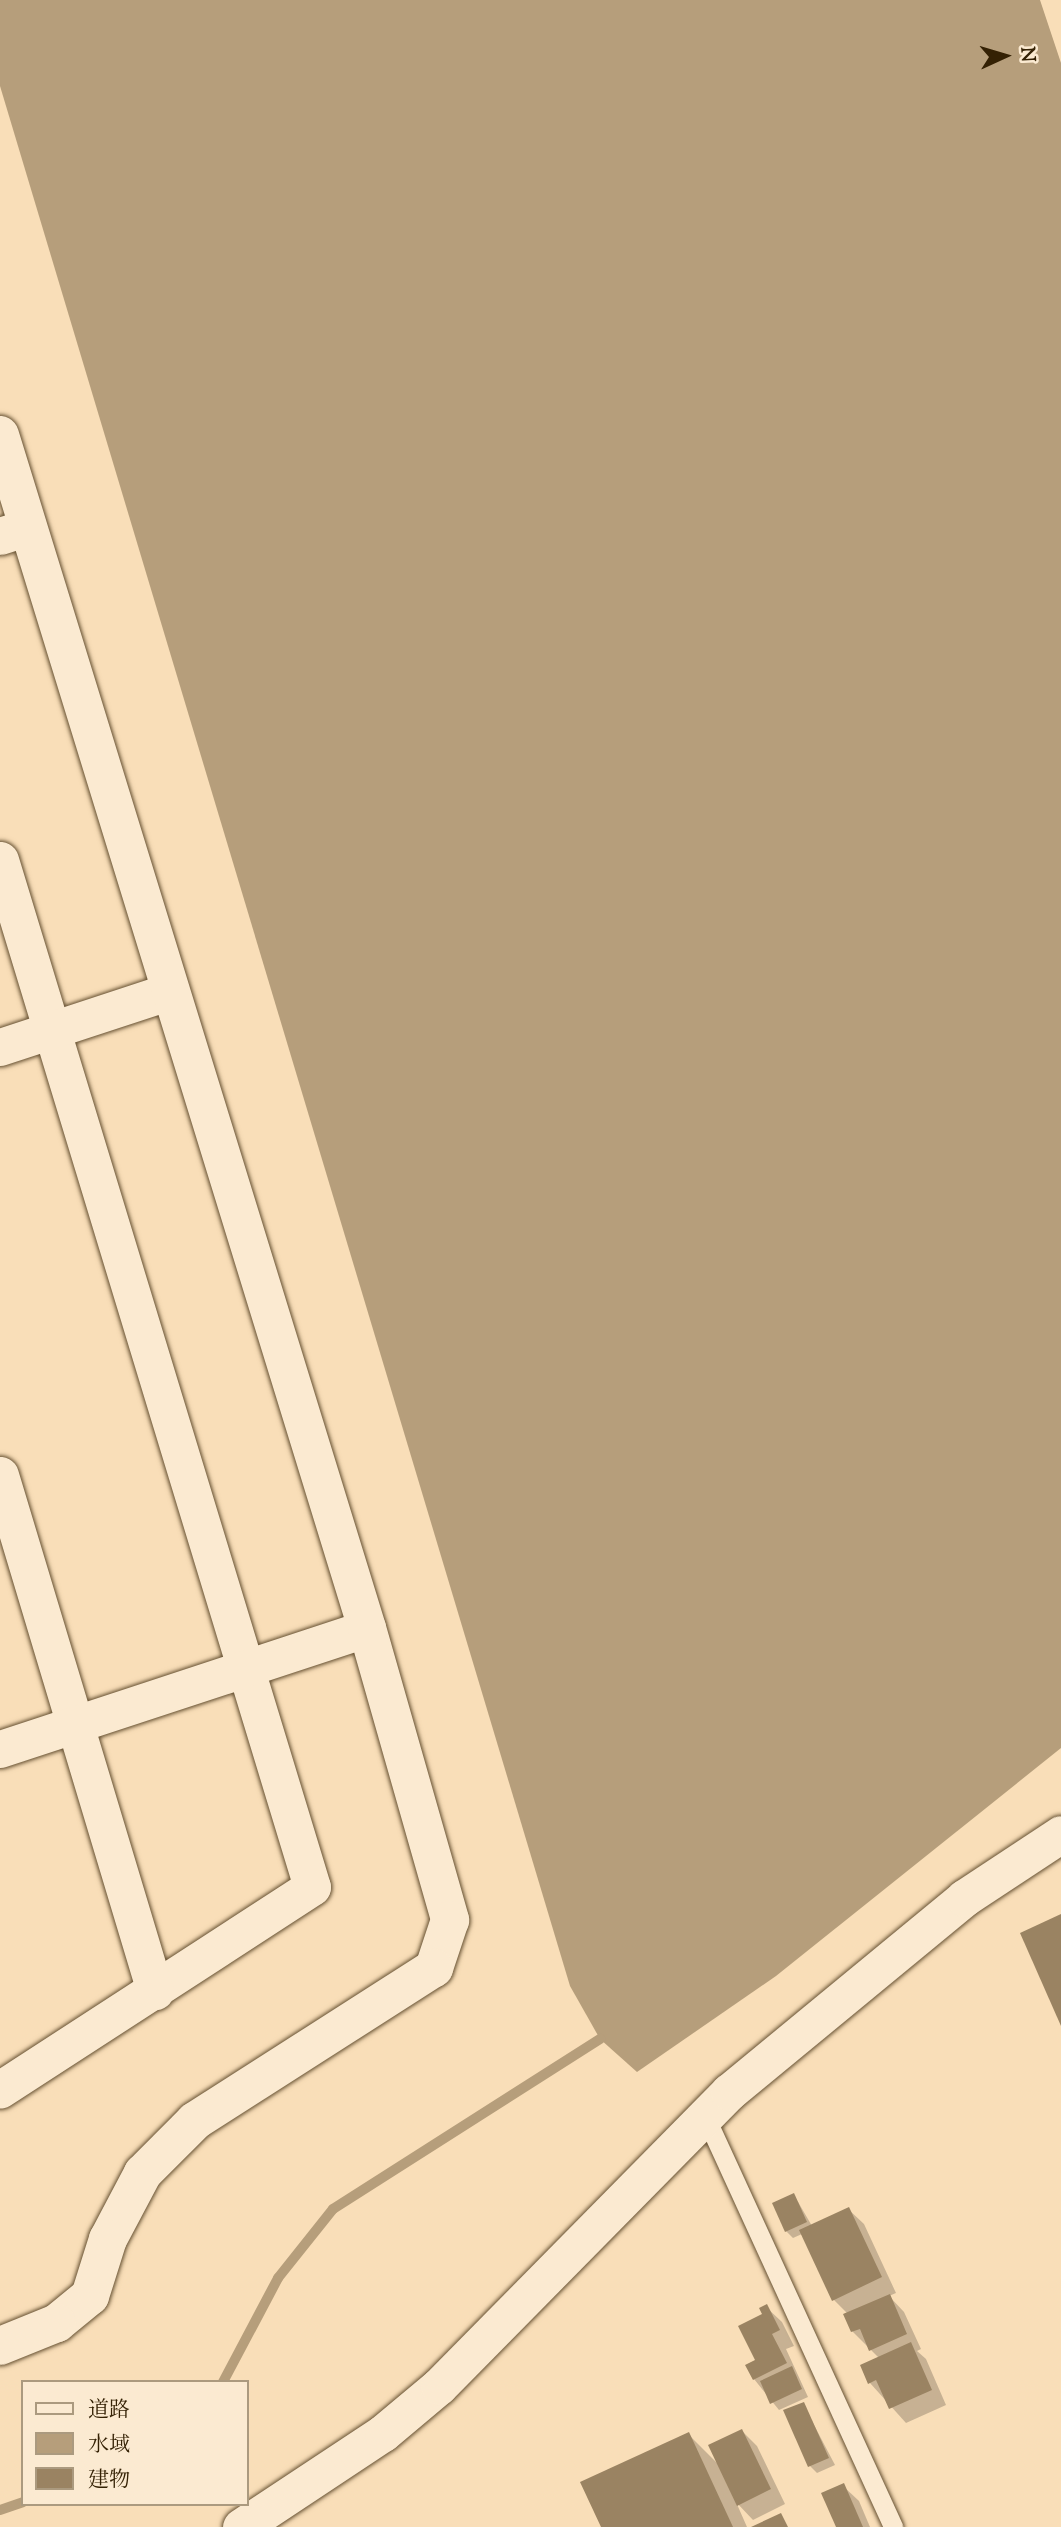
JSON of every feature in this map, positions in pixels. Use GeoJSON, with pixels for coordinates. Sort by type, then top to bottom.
{"type":"FeatureCollection","features":[{"type":"Feature","properties":{"kind":"street"},"geometry":{"type":"LineString","coordinates":[[0,435],[14,532],[170,991],[367,1628],[450,1920],[434,1968],[195,2121],[143,2173],[108,2239],[90,2296],[57,2323],[0,2346]]}},
{"type":"Feature","properties":{"kind":"street"},"geometry":{"type":"LineString","coordinates":[[0,860],[312,1887],[0,2090]]}},
{"type":"Feature","properties":{"kind":"street"},"geometry":{"type":"LineString","coordinates":[[0,1047],[170,991]]}},
{"type":"Feature","properties":{"kind":"street"},"geometry":{"type":"LineString","coordinates":[[0,1475],[155,1991]]}},
{"type":"Feature","properties":{"kind":"street"},"geometry":{"type":"LineString","coordinates":[[0,1749],[367,1628]]}},
{"type":"Feature","properties":{"kind":"street"},"geometry":{"type":"LineString","coordinates":[[241,2527],[383,2433],[439,2386],[729,2092],[964,1898],[1061,1834]]}},
{"type":"Feature","properties":{"kind":"lane"},"geometry":{"type":"LineString","coordinates":[[706,2118],[893,2527]]}},
{"type":"Feature","properties":{"kind":"water"},"geometry":{"type":"Polygon","coordinates":[[[0,0],[1040,0],[1061,63],[1061,1748],[776,1976],[637,2072],[600,2039],[570,1986],[0,86],[0,0]]]}},
{"type":"Feature","properties":{"kind":"building"},"geometry":{"type":"Polygon","coordinates":[[[1061,1914],[1061,2026],[1020,1933],[1061,1914]]]}},
{"type":"Feature","properties":{"kind":"building"},"geometry":{"type":"Polygon","coordinates":[[[794,2193],[807,2222],[785,2232],[772,2203],[794,2193]]]}},
{"type":"Feature","properties":{"kind":"building"},"geometry":{"type":"Polygon","coordinates":[[[849,2207],[882,2277],[832,2301],[799,2230],[849,2207]]]}},
{"type":"Feature","properties":{"kind":"building"},"geometry":{"type":"Polygon","coordinates":[[[890,2294],[907,2334],[869,2351],[860,2329],[851,2332],[843,2314],[890,2294]]]}},
{"type":"Feature","properties":{"kind":"building"},"geometry":{"type":"Polygon","coordinates":[[[767,2304],[780,2330],[772,2334],[787,2363],[753,2380],[745,2365],[755,2360],[738,2326],[762,2314],[759,2308],[767,2304]]]}},
{"type":"Feature","properties":{"kind":"building"},"geometry":{"type":"Polygon","coordinates":[[[911,2342],[932,2390],[889,2409],[876,2380],[868,2384],[860,2365],[911,2342]]]}},
{"type":"Feature","properties":{"kind":"building"},"geometry":{"type":"Polygon","coordinates":[[[792,2366],[802,2389],[770,2404],[760,2381],[792,2366]]]}},
{"type":"Feature","properties":{"kind":"building"},"geometry":{"type":"Polygon","coordinates":[[[804,2402],[829,2458],[808,2467],[783,2410],[804,2402]]]}},
{"type":"Feature","properties":{"kind":"building"},"geometry":{"type":"Polygon","coordinates":[[[742,2429],[771,2489],[737,2506],[708,2445],[742,2429]]]}},
{"type":"Feature","properties":{"kind":"building"},"geometry":{"type":"Polygon","coordinates":[[[689,2432],[733,2527],[601,2527],[580,2482],[689,2432]]]}},
{"type":"Feature","properties":{"kind":"building"},"geometry":{"type":"Polygon","coordinates":[[[844,2483],[863,2527],[836,2527],[821,2493],[844,2483]]]}},
{"type":"Feature","properties":{"kind":"building"},"geometry":{"type":"Polygon","coordinates":[[[781,2513],[788,2527],[751,2527],[781,2513]]]}},
{"type":"Feature","properties":{"kind":"waterway"},"geometry":{"type":"LineString","coordinates":[[224,2380],[278,2278],[333,2209],[600,2039]]}},
{"type":"Feature","properties":{"kind":"waterway"},"geometry":{"type":"LineString","coordinates":[[0,2510],[21,2503]]}}]}
